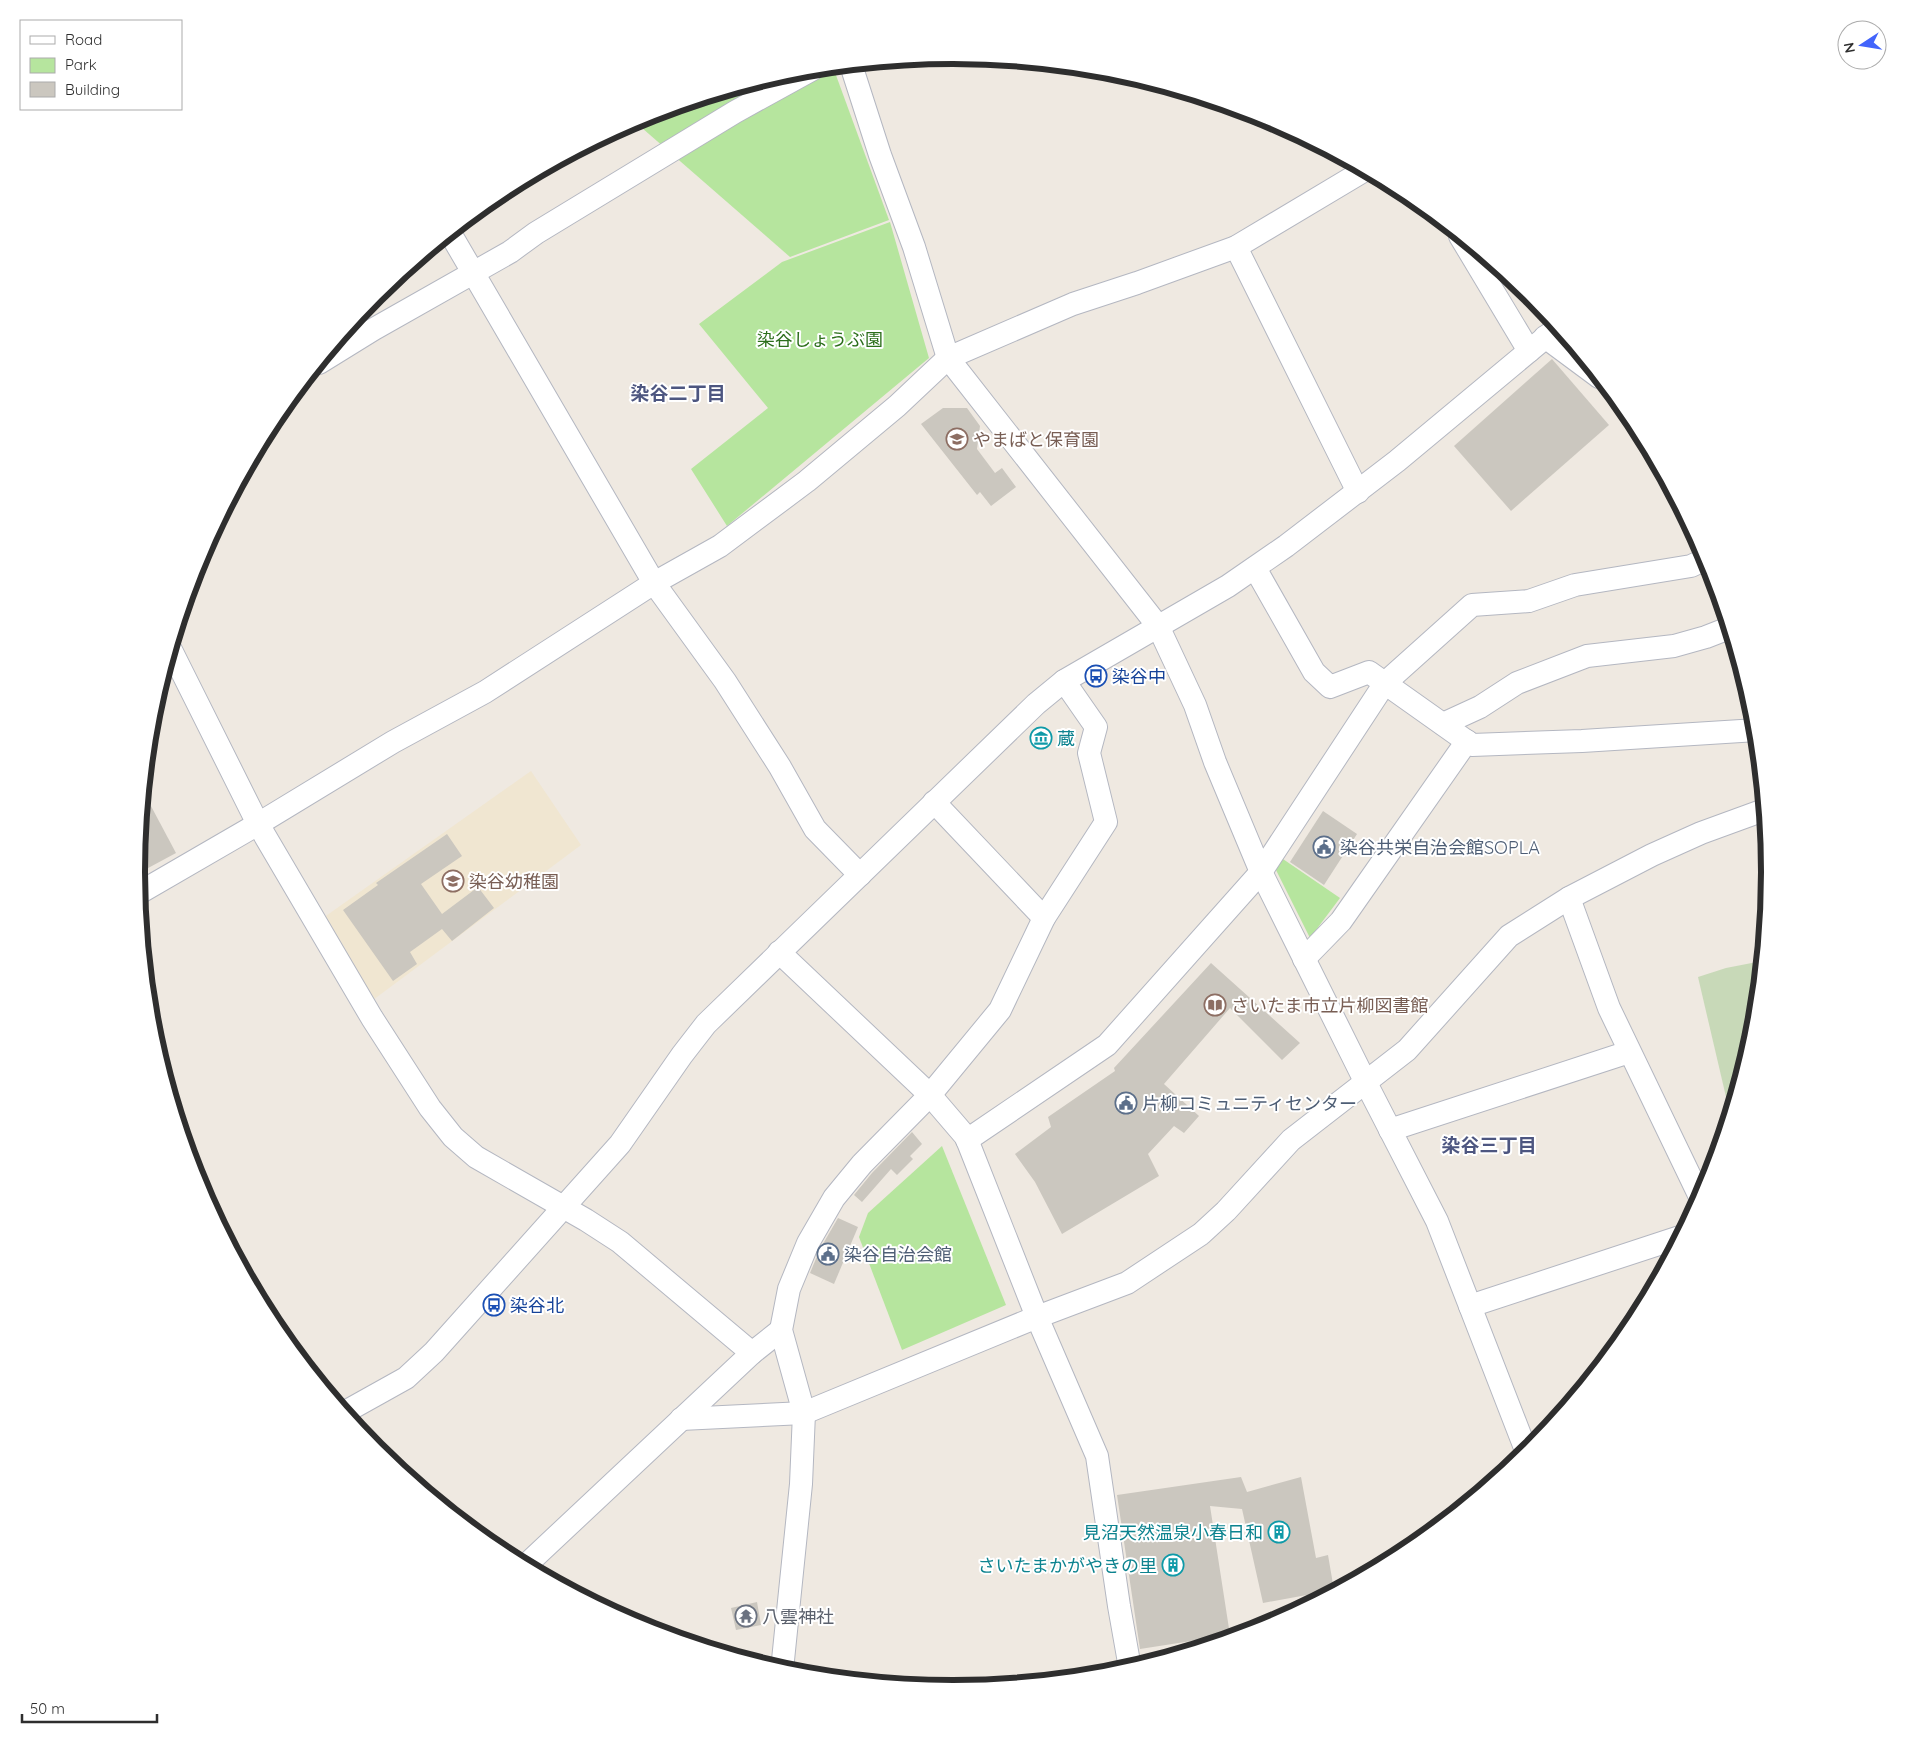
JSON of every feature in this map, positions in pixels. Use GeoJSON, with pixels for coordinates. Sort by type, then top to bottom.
{"type":"FeatureCollection","features":[{"type":"Feature","properties":{"kind":"street"},"geometry":{"type":"LineString","coordinates":[[853,70],[880,154],[914,246],[948,358],[1158,626],[1195,705],[1261,872],[1437,1221],[1524,1445]]}},
{"type":"Feature","properties":{"kind":"street"},"geometry":{"type":"LineString","coordinates":[[334,354],[510,252],[536,233],[727,117],[794,79]]}},
{"type":"Feature","properties":{"kind":"street"},"geometry":{"type":"LineString","coordinates":[[146,889],[258,824],[393,742],[486,692],[654,583],[720,546],[807,481],[889,412],[948,358],[1073,304],[1236,247],[1360,173]]}},
{"type":"Feature","properties":{"kind":"street"},"geometry":{"type":"LineString","coordinates":[[453,238],[654,583],[725,681],[780,767],[815,829],[860,875]]}},
{"type":"Feature","properties":{"kind":"street"},"geometry":{"type":"LineString","coordinates":[[1236,247],[1358,492]]}},
{"type":"Feature","properties":{"kind":"street"},"geometry":{"type":"LineString","coordinates":[[1477,256],[1544,338],[1583,366]]}},
{"type":"Feature","properties":{"kind":"street"},"geometry":{"type":"LineString","coordinates":[[350,1409],[406,1378],[434,1352],[620,1144],[706,1024],[1036,704],[1064,681],[1255,568],[1358,492],[1473,399],[1544,338]]}},
{"type":"Feature","properties":{"kind":"street"},"geometry":{"type":"LineString","coordinates":[[967,1140],[1107,1045],[1261,872],[1385,683],[1472,605],[1529,601],[1575,585],[1691,566],[1700,562]]}},
{"type":"Feature","properties":{"kind":"street"},"geometry":{"type":"LineString","coordinates":[[1255,568],[1314,672],[1330,686],[1370,672],[1472,745],[1582,741],[1749,730]]}},
{"type":"Feature","properties":{"kind":"street"},"geometry":{"type":"LineString","coordinates":[[1443,724],[1480,707],[1517,683],[1587,656],[1674,646],[1724,630]]}},
{"type":"Feature","properties":{"kind":"street"},"geometry":{"type":"LineString","coordinates":[[175,657],[258,824],[372,1018],[430,1108],[453,1137],[476,1157],[586,1220],[620,1242],[752,1352]]}},
{"type":"Feature","properties":{"kind":"street"},"geometry":{"type":"LineString","coordinates":[[783,1662],[801,1484],[804,1413],[781,1330],[789,1289],[808,1243],[834,1198],[862,1164],[930,1095],[1000,1010],[1044,918],[1106,822],[1089,753],[1096,728],[1064,681]]}},
{"type":"Feature","properties":{"kind":"street"},"geometry":{"type":"LineString","coordinates":[[1304,959],[1341,921],[1467,741]]}},
{"type":"Feature","properties":{"kind":"street"},"geometry":{"type":"LineString","coordinates":[[934,802],[1044,918]]}},
{"type":"Feature","properties":{"kind":"street"},"geometry":{"type":"LineString","coordinates":[[681,1419],[804,1413],[1037,1317],[1127,1283],[1201,1234],[1226,1211],[1291,1140],[1406,1050],[1510,936],[1569,898],[1652,855],[1701,833],[1759,812]]}},
{"type":"Feature","properties":{"kind":"street"},"geometry":{"type":"LineString","coordinates":[[1569,898],[1609,1008],[1696,1189]]}},
{"type":"Feature","properties":{"kind":"street"},"geometry":{"type":"LineString","coordinates":[[779,952],[930,1095],[967,1140],[1037,1317],[1097,1456],[1118,1606],[1129,1661]]}},
{"type":"Feature","properties":{"kind":"street"},"geometry":{"type":"LineString","coordinates":[[1390,1130],[1629,1052]]}},
{"type":"Feature","properties":{"kind":"street"},"geometry":{"type":"LineString","coordinates":[[1470,1306],[1672,1239]]}},
{"type":"Feature","properties":{"kind":"street"},"geometry":{"type":"LineString","coordinates":[[531,1561],[752,1352],[781,1330]]}},
{"type":"Feature","properties":{"kind":"shaded area","name":"染谷幼稚園"},"geometry":{"type":"Polygon","coordinates":[[[531,771],[581,845],[373,1000],[323,918],[531,771]]]}},
{"type":"Feature","properties":{"kind":"green space"},"geometry":{"type":"Polygon","coordinates":[[[835,73],[889,220],[790,257],[640,127],[744,91],[796,79],[835,73]]]}},
{"type":"Feature","properties":{"kind":"green space","name":"染谷しょうぶ園"},"geometry":{"type":"Polygon","coordinates":[[[890,222],[929,358],[727,526],[691,469],[768,408],[699,324],[782,262],[890,222]]]}},
{"type":"Feature","properties":{"kind":"green space"},"geometry":{"type":"Polygon","coordinates":[[[1280,857],[1340,898],[1310,938],[1274,866],[1280,857]]]}},
{"type":"Feature","properties":{"kind":"green space"},"geometry":{"type":"Polygon","coordinates":[[[1756,962],[1746,1030],[1727,1103],[1698,977],[1726,968],[1756,962]]]}},
{"type":"Feature","properties":{"kind":"green space"},"geometry":{"type":"Polygon","coordinates":[[[942,1146],[1006,1305],[902,1350],[859,1237],[868,1213],[942,1146]]]}},
{"type":"Feature","properties":{"kind":"building"},"geometry":{"type":"Polygon","coordinates":[[[1552,359],[1609,425],[1511,511],[1454,446],[1552,359]]]}},
{"type":"Feature","properties":{"kind":"building"},"geometry":{"type":"Polygon","coordinates":[[[943,408],[967,408],[980,426],[977,449],[995,473],[1002,468],[1016,487],[991,506],[980,492],[977,495],[921,424],[943,408]]]}},
{"type":"Feature","properties":{"kind":"building"},"geometry":{"type":"Polygon","coordinates":[[[149,802],[176,853],[145,870],[149,802]]]}},
{"type":"Feature","properties":{"kind":"building"},"geometry":{"type":"Polygon","coordinates":[[[1323,811],[1357,834],[1324,885],[1290,862],[1323,811]]]}},
{"type":"Feature","properties":{"kind":"building"},"geometry":{"type":"Polygon","coordinates":[[[447,834],[462,856],[421,884],[442,914],[478,887],[494,908],[452,941],[442,929],[410,952],[417,964],[393,981],[343,910],[378,885],[376,883],[447,834]]]}},
{"type":"Feature","properties":{"kind":"building","name":"片柳コミュニティセンター"},"geometry":{"type":"Polygon","coordinates":[[[1211,963],[1300,1043],[1282,1060],[1230,1008],[1164,1084],[1199,1116],[1184,1133],[1174,1126],[1148,1154],[1159,1176],[1062,1234],[1035,1182],[1015,1154],[1051,1127],[1048,1117],[1115,1071],[1114,1068],[1211,963]]]}},
{"type":"Feature","properties":{"kind":"building"},"geometry":{"type":"Polygon","coordinates":[[[912,1132],[922,1144],[910,1156],[913,1159],[897,1175],[891,1169],[862,1202],[854,1195],[872,1173],[912,1132]]]}},
{"type":"Feature","properties":{"kind":"building"},"geometry":{"type":"Polygon","coordinates":[[[838,1218],[858,1227],[834,1284],[810,1273],[820,1249],[838,1218]]]}},
{"type":"Feature","properties":{"kind":"building","name":"さいたまかがやきの里"},"geometry":{"type":"Polygon","coordinates":[[[1241,1477],[1247,1492],[1301,1477],[1316,1558],[1328,1555],[1333,1585],[1319,1593],[1263,1603],[1242,1509],[1210,1506],[1229,1631],[1209,1638],[1140,1649],[1117,1495],[1241,1477]]]}},
{"type":"Feature","properties":{"kind":"building","name":"八雲神社"},"geometry":{"type":"Polygon","coordinates":[[[757,1602],[761,1625],[736,1630],[731,1608],[757,1602]]]}},
{"type":"Feature","properties":{"kind":"place","name":"やまばと保育園"},"geometry":{"type":"Point","coordinates":[957,439]}},
{"type":"Feature","properties":{"kind":"place","name":"染谷中"},"geometry":{"type":"Point","coordinates":[1096,676]}},
{"type":"Feature","properties":{"kind":"place","name":"蔵"},"geometry":{"type":"Point","coordinates":[1041,738]}},
{"type":"Feature","properties":{"kind":"place","name":"染谷共栄自治会館SOPLA"},"geometry":{"type":"Point","coordinates":[1324,847]}},
{"type":"Feature","properties":{"kind":"place","name":"染谷幼稚園"},"geometry":{"type":"Point","coordinates":[453,881]}},
{"type":"Feature","properties":{"kind":"place","name":"さいたま市立片柳図書館"},"geometry":{"type":"Point","coordinates":[1215,1005]}},
{"type":"Feature","properties":{"kind":"place","name":"片柳コミュニティセンター"},"geometry":{"type":"Point","coordinates":[1126,1103]}},
{"type":"Feature","properties":{"kind":"place","name":"染谷自治会館"},"geometry":{"type":"Point","coordinates":[828,1254]}},
{"type":"Feature","properties":{"kind":"place","name":"染谷北"},"geometry":{"type":"Point","coordinates":[494,1305]}},
{"type":"Feature","properties":{"kind":"place","name":"見沼天然温泉小春日和"},"geometry":{"type":"Point","coordinates":[1279,1532]}},
{"type":"Feature","properties":{"kind":"place","name":"さいたまかがやきの里"},"geometry":{"type":"Point","coordinates":[1173,1565]}},
{"type":"Feature","properties":{"kind":"place","name":"八雲神社"},"geometry":{"type":"Point","coordinates":[746,1616]}},
{"type":"Feature","properties":{"kind":"district","name":"染谷二丁目"},"geometry":{"type":"Point","coordinates":[678,393]}},
{"type":"Feature","properties":{"kind":"district","name":"染谷三丁目"},"geometry":{"type":"Point","coordinates":[1489,1145]}}]}
